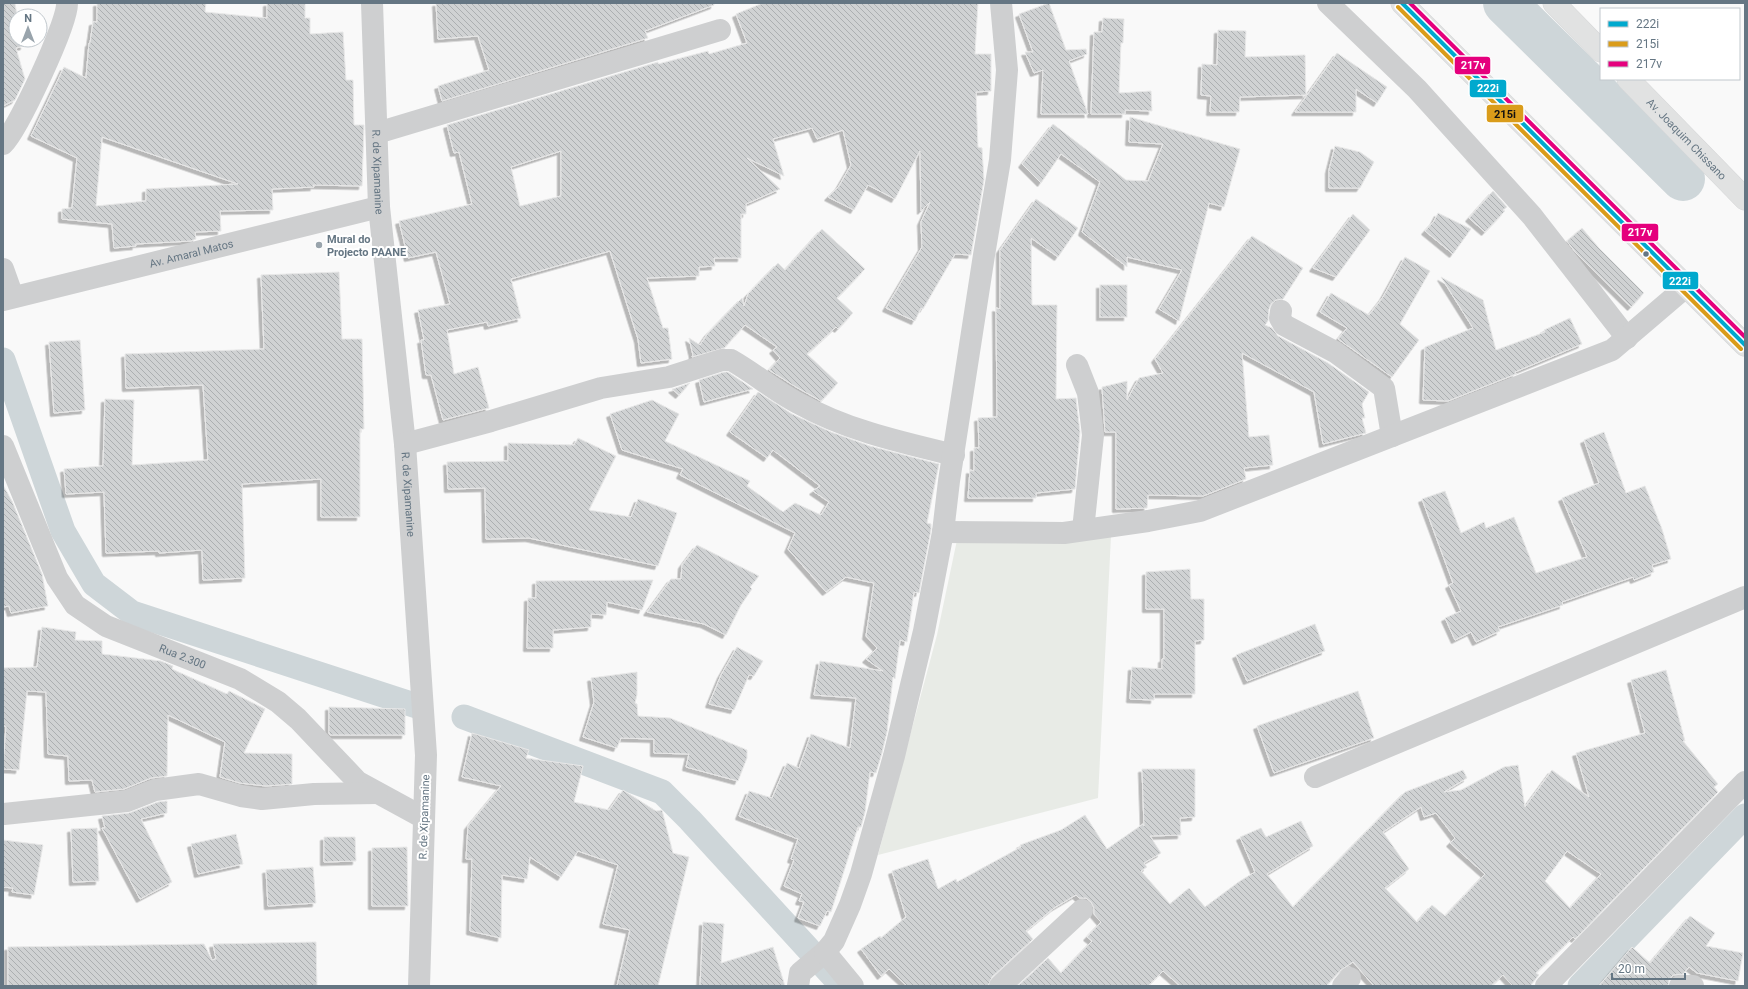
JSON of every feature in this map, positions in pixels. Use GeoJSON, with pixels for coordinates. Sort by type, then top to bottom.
{"type":"FeatureCollection","features":[{"type":"Feature","properties":{"kind":"main road"},"geometry":{"type":"LineString","coordinates":[[1402,3],[1687,286],[1745,346]]}},
{"type":"Feature","properties":{"kind":"main road"},"geometry":{"type":"LineString","coordinates":[[1554,3],[1600,50]]}},
{"type":"Feature","properties":{"kind":"main road","name":"Av. Joaquim Chissano"},"geometry":{"type":"LineString","coordinates":[[1629,80],[1745,199]]}},
{"type":"Feature","properties":{"kind":"street"},"geometry":{"type":"LineString","coordinates":[[3,144],[9,138],[21,116],[40,76],[66,15],[67,3]]}},
{"type":"Feature","properties":{"kind":"street","name":"R. de Xipamanine"},"geometry":{"type":"LineString","coordinates":[[372,3],[379,207],[405,444],[426,755],[419,986]]}},
{"type":"Feature","properties":{"kind":"street"},"geometry":{"type":"LineString","coordinates":[[799,980],[834,941],[850,905],[861,874],[894,756],[924,631],[943,532],[984,255],[1000,160],[1006,70],[1001,3]]}},
{"type":"Feature","properties":{"kind":"street"},"geometry":{"type":"LineString","coordinates":[[1328,3],[1417,89],[1532,216],[1627,338]]}},
{"type":"Feature","properties":{"kind":"street"},"geometry":{"type":"LineString","coordinates":[[377,133],[720,30]]}},
{"type":"Feature","properties":{"kind":"street","name":"Av. Amaral Matos"},"geometry":{"type":"LineString","coordinates":[[8,298],[379,207]]}},
{"type":"Feature","properties":{"kind":"street"},"geometry":{"type":"LineString","coordinates":[[3,269],[8,298]]}},
{"type":"Feature","properties":{"kind":"street"},"geometry":{"type":"LineString","coordinates":[[943,532],[1064,533],[1148,521],[1200,510],[1612,350],[1687,286]]}},
{"type":"Feature","properties":{"kind":"street"},"geometry":{"type":"LineString","coordinates":[[1281,311],[1280,318],[1284,325],[1335,352],[1384,388],[1392,436]]}},
{"type":"Feature","properties":{"kind":"street"},"geometry":{"type":"LineString","coordinates":[[405,444],[491,421],[601,388],[669,377],[722,360],[731,360],[796,403],[823,416],[880,438],[954,455]]}},
{"type":"Feature","properties":{"kind":"street"},"geometry":{"type":"LineString","coordinates":[[1077,365],[1088,393],[1093,435],[1083,530]]}},
{"type":"Feature","properties":{"kind":"street","name":"Rua 2.300"},"geometry":{"type":"LineString","coordinates":[[4,453],[57,578],[75,605],[106,626],[240,679],[278,702],[298,719],[358,782],[424,818]]}},
{"type":"Feature","properties":{"kind":"street"},"geometry":{"type":"LineString","coordinates":[[1315,777],[1745,597]]}},
{"type":"Feature","properties":{"kind":"street"},"geometry":{"type":"LineString","coordinates":[[1546,986],[1745,782]]}},
{"type":"Feature","properties":{"kind":"street"},"geometry":{"type":"LineString","coordinates":[[4,814],[127,801],[155,790],[199,784],[241,796],[262,799],[314,794],[377,793]]}},
{"type":"Feature","properties":{"kind":"street"},"geometry":{"type":"LineString","coordinates":[[1000,986],[1082,910]]}},
{"type":"Feature","properties":{"kind":"street"},"geometry":{"type":"LineString","coordinates":[[825,952],[853,986]]}},
{"type":"Feature","properties":{"kind":"street"},"geometry":{"type":"LineString","coordinates":[[1680,986],[1693,986]]}},
{"type":"Feature","properties":{"kind":"shaded area"},"geometry":{"type":"Polygon","coordinates":[[[961,521],[1111,536],[1098,798],[878,855],[937,635],[961,521]]]}},
{"type":"Feature","properties":{"kind":"building"},"geometry":{"type":"Polygon","coordinates":[[[3,3],[15,3],[16,8],[8,8],[8,48],[16,48],[25,79],[15,100],[3,106],[3,3]]]}},
{"type":"Feature","properties":{"kind":"building"},"geometry":{"type":"Polygon","coordinates":[[[97,3],[206,3],[205,12],[267,18],[267,3],[305,3],[305,18],[310,18],[310,34],[343,32],[346,80],[353,80],[354,125],[364,125],[362,186],[313,185],[314,187],[272,189],[273,210],[220,211],[221,231],[195,232],[196,239],[191,241],[135,244],[136,246],[114,248],[112,224],[62,219],[62,209],[72,208],[77,158],[31,136],[64,67],[86,78],[89,43],[93,22],[97,22],[97,3]],[[102,137],[96,206],[146,201],[146,189],[238,184],[102,137]]]}},
{"type":"Feature","properties":{"kind":"building"},"geometry":{"type":"Polygon","coordinates":[[[436,3],[714,3],[714,5],[645,31],[648,38],[442,101],[438,86],[489,70],[478,36],[438,39],[436,3]]]}},
{"type":"Feature","properties":{"kind":"building"},"geometry":{"type":"Polygon","coordinates":[[[763,3],[978,3],[975,54],[991,54],[991,91],[976,92],[978,147],[982,148],[984,180],[971,255],[955,254],[923,309],[921,308],[915,321],[886,308],[922,247],[921,222],[930,202],[921,211],[920,151],[895,199],[868,185],[854,210],[828,197],[839,186],[851,165],[843,130],[817,139],[812,128],[773,139],[784,176],[747,158],[780,189],[746,204],[746,214],[741,214],[741,258],[714,258],[715,266],[699,267],[699,276],[647,278],[663,328],[668,328],[672,359],[641,363],[638,339],[610,251],[511,279],[521,318],[488,326],[487,322],[447,330],[454,374],[478,367],[489,408],[443,420],[431,375],[426,375],[421,340],[424,340],[418,310],[450,304],[436,252],[408,258],[399,221],[472,204],[459,152],[454,153],[447,125],[658,62],[658,64],[708,51],[709,54],[747,43],[736,14],[763,3]],[[561,151],[511,167],[520,206],[561,196],[561,151]]]}},
{"type":"Feature","properties":{"kind":"building"},"geometry":{"type":"Polygon","coordinates":[[[1049,3],[1066,50],[1086,49],[1087,54],[1069,61],[1088,114],[1041,114],[1043,70],[1034,73],[1025,52],[1033,52],[1019,14],[1049,3]]]}},
{"type":"Feature","properties":{"kind":"building"},"geometry":{"type":"Polygon","coordinates":[[[1103,18],[1124,19],[1123,43],[1121,43],[1119,93],[1151,91],[1152,111],[1125,110],[1125,114],[1091,114],[1094,32],[1102,32],[1103,18]]]}},
{"type":"Feature","properties":{"kind":"building"},"geometry":{"type":"Polygon","coordinates":[[[1218,30],[1246,31],[1245,57],[1305,55],[1306,95],[1240,97],[1239,112],[1210,112],[1211,96],[1201,95],[1202,64],[1217,65],[1218,30]]]}},
{"type":"Feature","properties":{"kind":"building"},"geometry":{"type":"Polygon","coordinates":[[[1337,53],[1387,87],[1377,103],[1356,89],[1356,112],[1295,112],[1337,53]]]}},
{"type":"Feature","properties":{"kind":"building"},"geometry":{"type":"Polygon","coordinates":[[[1130,117],[1240,149],[1224,207],[1209,203],[1179,321],[1159,309],[1182,270],[1127,257],[1127,267],[1082,232],[1100,182],[1061,154],[1041,183],[1022,164],[1053,124],[1126,180],[1148,181],[1163,144],[1129,142],[1130,117]]]}},
{"type":"Feature","properties":{"kind":"building"},"geometry":{"type":"Polygon","coordinates":[[[1335,146],[1360,152],[1374,162],[1360,188],[1329,188],[1329,170],[1335,146]]]}},
{"type":"Feature","properties":{"kind":"building"},"geometry":{"type":"Polygon","coordinates":[[[1493,191],[1507,207],[1485,232],[1469,218],[1493,191]]]}},
{"type":"Feature","properties":{"kind":"building"},"geometry":{"type":"Polygon","coordinates":[[[1036,199],[1078,228],[1058,257],[1031,238],[1032,305],[1057,305],[1056,399],[1076,398],[1080,432],[1075,489],[1036,493],[1036,498],[968,498],[970,470],[974,471],[974,448],[979,448],[978,418],[997,417],[996,308],[1000,309],[1000,250],[1036,199]]]}},
{"type":"Feature","properties":{"kind":"building"},"geometry":{"type":"Polygon","coordinates":[[[1438,213],[1471,229],[1453,254],[1425,231],[1434,221],[1438,213]]]}},
{"type":"Feature","properties":{"kind":"building"},"geometry":{"type":"Polygon","coordinates":[[[1353,214],[1370,230],[1336,277],[1313,268],[1353,214]]]}},
{"type":"Feature","properties":{"kind":"building"},"geometry":{"type":"Polygon","coordinates":[[[1582,228],[1599,248],[1644,293],[1631,307],[1576,253],[1567,241],[1582,228]]]}},
{"type":"Feature","properties":{"kind":"building"},"geometry":{"type":"Polygon","coordinates":[[[822,229],[865,269],[837,298],[853,313],[838,329],[836,327],[807,354],[838,383],[821,401],[769,370],[780,358],[773,350],[777,347],[745,325],[724,348],[692,357],[693,355],[689,338],[700,345],[708,333],[742,298],[744,306],[748,294],[778,263],[785,270],[822,229]]]}},
{"type":"Feature","properties":{"kind":"building"},"geometry":{"type":"Polygon","coordinates":[[[1252,236],[1303,268],[1283,299],[1276,300],[1271,304],[1268,321],[1265,325],[1272,328],[1278,336],[1328,363],[1369,392],[1362,404],[1365,418],[1362,418],[1366,433],[1323,444],[1314,392],[1242,353],[1249,437],[1269,435],[1273,465],[1244,468],[1246,479],[1203,496],[1148,495],[1147,508],[1116,509],[1116,432],[1105,432],[1102,387],[1127,381],[1127,400],[1139,378],[1163,373],[1155,359],[1252,236]]]}},
{"type":"Feature","properties":{"kind":"building"},"geometry":{"type":"Polygon","coordinates":[[[1405,257],[1430,271],[1400,324],[1419,340],[1392,377],[1338,339],[1347,328],[1320,312],[1331,293],[1369,315],[1383,297],[1405,257]]]}},
{"type":"Feature","properties":{"kind":"building"},"geometry":{"type":"Polygon","coordinates":[[[339,272],[342,339],[362,339],[364,429],[360,429],[360,517],[321,517],[321,479],[242,484],[245,578],[203,580],[202,550],[159,553],[159,551],[106,553],[104,492],[66,494],[64,469],[103,466],[105,399],[134,400],[132,465],[208,460],[203,385],[126,388],[125,354],[264,349],[261,275],[339,272]]]}},
{"type":"Feature","properties":{"kind":"building"},"geometry":{"type":"Polygon","coordinates":[[[1441,277],[1483,300],[1496,350],[1545,332],[1544,330],[1570,318],[1582,344],[1515,372],[1516,374],[1448,401],[1423,400],[1425,347],[1473,328],[1441,277]]]}},
{"type":"Feature","properties":{"kind":"building"},"geometry":{"type":"Polygon","coordinates":[[[1100,285],[1127,285],[1127,317],[1100,317],[1100,285]]]}},
{"type":"Feature","properties":{"kind":"building"},"geometry":{"type":"Polygon","coordinates":[[[80,340],[85,410],[54,413],[49,342],[80,340]]]}},
{"type":"Feature","properties":{"kind":"building"},"geometry":{"type":"Polygon","coordinates":[[[728,372],[753,389],[704,402],[699,380],[728,372]]]}},
{"type":"Feature","properties":{"kind":"building"},"geometry":{"type":"Polygon","coordinates":[[[690,383],[679,395],[672,389],[673,389],[690,383]]]}},
{"type":"Feature","properties":{"kind":"building"},"geometry":{"type":"Polygon","coordinates":[[[758,392],[792,414],[831,432],[870,446],[939,464],[927,523],[931,524],[931,530],[919,593],[914,592],[907,642],[900,640],[895,679],[893,677],[887,732],[882,753],[876,773],[870,772],[865,812],[861,827],[858,827],[831,912],[827,911],[820,926],[798,918],[804,902],[799,901],[802,894],[784,886],[794,860],[791,859],[798,839],[739,816],[749,791],[772,798],[787,763],[799,768],[811,734],[850,748],[856,698],[814,695],[820,661],[883,671],[866,659],[877,648],[866,636],[874,583],[846,577],[826,592],[788,549],[795,533],[680,475],[683,469],[622,450],[610,414],[652,400],[679,414],[665,441],[750,481],[747,486],[783,512],[795,503],[821,515],[829,502],[813,491],[820,486],[773,450],[767,458],[730,432],[758,392]]]}},
{"type":"Feature","properties":{"kind":"building"},"geometry":{"type":"Polygon","coordinates":[[[1604,432],[1626,493],[1645,486],[1662,529],[1671,559],[1652,565],[1654,572],[1634,580],[1633,577],[1562,602],[1563,605],[1498,627],[1500,631],[1476,642],[1471,632],[1455,640],[1445,618],[1461,611],[1449,585],[1453,583],[1422,499],[1445,491],[1461,533],[1484,522],[1486,528],[1514,517],[1536,573],[1587,557],[1562,498],[1599,483],[1584,440],[1604,432]]]}},
{"type":"Feature","properties":{"kind":"building"},"geometry":{"type":"Polygon","coordinates":[[[578,438],[616,456],[589,510],[631,517],[638,499],[677,513],[658,566],[529,538],[486,539],[485,488],[448,489],[447,462],[508,461],[508,443],[574,445],[578,438]]]}},
{"type":"Feature","properties":{"kind":"building"},"geometry":{"type":"Polygon","coordinates":[[[3,485],[12,501],[42,574],[48,606],[11,613],[9,606],[3,607],[3,485]]]}},
{"type":"Feature","properties":{"kind":"building"},"geometry":{"type":"Polygon","coordinates":[[[697,545],[759,576],[750,587],[752,589],[741,605],[726,635],[704,624],[647,612],[671,579],[681,579],[682,565],[697,545]]]}},
{"type":"Feature","properties":{"kind":"building"},"geometry":{"type":"Polygon","coordinates":[[[1190,569],[1191,599],[1204,599],[1204,640],[1195,641],[1195,694],[1154,694],[1154,700],[1130,699],[1132,667],[1162,669],[1162,659],[1164,659],[1164,609],[1146,609],[1146,572],[1190,569]]]}},
{"type":"Feature","properties":{"kind":"building"},"geometry":{"type":"Polygon","coordinates":[[[653,580],[642,610],[607,602],[606,615],[591,614],[591,627],[553,630],[553,648],[527,648],[528,598],[536,598],[536,581],[653,580]]]}},
{"type":"Feature","properties":{"kind":"building"},"geometry":{"type":"Polygon","coordinates":[[[1315,624],[1325,651],[1247,681],[1236,655],[1315,624]]]}},
{"type":"Feature","properties":{"kind":"building"},"geometry":{"type":"Polygon","coordinates":[[[42,627],[76,632],[75,640],[102,641],[102,654],[161,661],[173,666],[172,669],[227,694],[229,691],[265,709],[244,753],[292,754],[292,784],[266,786],[240,783],[220,777],[225,742],[168,715],[167,776],[151,778],[124,789],[95,792],[92,780],[69,781],[68,756],[48,754],[46,692],[27,691],[19,770],[3,769],[6,726],[3,726],[3,668],[37,667],[42,627]]]}},
{"type":"Feature","properties":{"kind":"building"},"geometry":{"type":"Polygon","coordinates":[[[737,647],[763,661],[754,676],[749,675],[734,710],[709,704],[721,675],[737,647]]]}},
{"type":"Feature","properties":{"kind":"building"},"geometry":{"type":"Polygon","coordinates":[[[1666,670],[1685,741],[1683,741],[1718,784],[1714,787],[1718,792],[1575,939],[1573,937],[1536,973],[1539,975],[1530,986],[1513,986],[1503,975],[1491,986],[1374,986],[1353,962],[1341,970],[1326,986],[1180,986],[1163,971],[1148,986],[1018,986],[1048,958],[1061,973],[1092,941],[1087,937],[1101,922],[1094,914],[1094,908],[1091,902],[1086,898],[1079,898],[1076,895],[1054,908],[1026,931],[1033,939],[992,977],[988,986],[907,986],[889,969],[881,976],[861,949],[880,936],[881,938],[906,917],[892,871],[928,859],[938,889],[956,879],[957,882],[1021,847],[1020,845],[1061,830],[1085,815],[1107,849],[1143,824],[1144,826],[1142,769],[1195,769],[1195,817],[1180,818],[1181,835],[1150,836],[1161,853],[1144,863],[1147,867],[1141,871],[1170,904],[1189,888],[1205,907],[1240,881],[1255,872],[1240,837],[1261,828],[1266,837],[1301,821],[1313,846],[1267,874],[1293,907],[1405,792],[1463,770],[1467,778],[1444,792],[1461,790],[1504,767],[1518,765],[1525,807],[1552,770],[1589,797],[1576,753],[1645,733],[1631,680],[1666,670]],[[1421,807],[1383,832],[1409,869],[1385,888],[1417,922],[1432,905],[1445,916],[1485,874],[1450,843],[1455,838],[1436,813],[1424,817],[1421,807]],[[1567,851],[1545,881],[1570,908],[1601,874],[1567,851]]]}},
{"type":"Feature","properties":{"kind":"building"},"geometry":{"type":"Polygon","coordinates":[[[637,672],[637,695],[635,703],[637,704],[638,716],[670,718],[747,750],[747,758],[738,781],[686,767],[689,754],[654,753],[654,739],[621,738],[617,748],[583,737],[594,702],[591,678],[637,672]]]}},
{"type":"Feature","properties":{"kind":"building"},"geometry":{"type":"Polygon","coordinates":[[[1358,691],[1374,738],[1274,773],[1257,726],[1358,691]]]}},
{"type":"Feature","properties":{"kind":"building"},"geometry":{"type":"Polygon","coordinates":[[[329,707],[405,709],[405,735],[330,735],[329,707]]]}},
{"type":"Feature","properties":{"kind":"building"},"geometry":{"type":"Polygon","coordinates":[[[472,733],[529,750],[526,758],[583,766],[574,802],[609,810],[623,790],[656,811],[662,810],[673,853],[689,857],[658,986],[617,986],[630,930],[603,924],[618,865],[578,851],[561,877],[530,857],[527,879],[502,875],[501,938],[470,931],[472,859],[466,859],[468,826],[501,786],[462,777],[472,733]]]}},
{"type":"Feature","properties":{"kind":"building"},"geometry":{"type":"Polygon","coordinates":[[[167,801],[167,813],[141,819],[172,882],[140,899],[102,828],[105,828],[102,816],[129,813],[158,802],[167,801]]]}},
{"type":"Feature","properties":{"kind":"building"},"geometry":{"type":"Polygon","coordinates":[[[97,828],[99,881],[73,882],[71,829],[97,828]]]}},
{"type":"Feature","properties":{"kind":"building"},"geometry":{"type":"Polygon","coordinates":[[[236,834],[243,864],[198,874],[191,844],[236,834]]]}},
{"type":"Feature","properties":{"kind":"building"},"geometry":{"type":"Polygon","coordinates":[[[324,837],[355,837],[356,861],[324,862],[324,837]]]}},
{"type":"Feature","properties":{"kind":"building"},"geometry":{"type":"Polygon","coordinates":[[[3,840],[43,845],[34,895],[12,892],[13,888],[3,887],[3,840]]]}},
{"type":"Feature","properties":{"kind":"building"},"geometry":{"type":"Polygon","coordinates":[[[407,847],[408,906],[372,906],[372,848],[407,847]]]}},
{"type":"Feature","properties":{"kind":"building"},"geometry":{"type":"Polygon","coordinates":[[[313,867],[316,903],[268,906],[266,870],[313,867]]]}},
{"type":"Feature","properties":{"kind":"building"},"geometry":{"type":"Polygon","coordinates":[[[1690,916],[1715,933],[1706,946],[1743,953],[1738,981],[1697,973],[1689,967],[1683,974],[1673,975],[1669,980],[1668,986],[1599,986],[1632,947],[1650,963],[1690,916]]]}},
{"type":"Feature","properties":{"kind":"building"},"geometry":{"type":"Polygon","coordinates":[[[703,922],[724,924],[721,963],[773,947],[785,986],[700,986],[703,922]]]}},
{"type":"Feature","properties":{"kind":"building"},"geometry":{"type":"Polygon","coordinates":[[[316,942],[317,986],[8,986],[8,947],[204,944],[212,960],[216,959],[213,944],[316,942]]]}},
{"type":"Feature","properties":{"kind":"waterway"},"geometry":{"type":"LineString","coordinates":[[1505,3],[1683,179]]}},
{"type":"Feature","properties":{"kind":"waterway"},"geometry":{"type":"LineString","coordinates":[[3,360],[63,531],[94,584],[132,613],[420,707]]}},
{"type":"Feature","properties":{"kind":"waterway"},"geometry":{"type":"LineString","coordinates":[[464,717],[662,792],[690,820],[833,976]]}},
{"type":"Feature","properties":{"kind":"waterway"},"geometry":{"type":"LineString","coordinates":[[1580,986],[1745,816]]}},
{"type":"Feature","properties":{"kind":"transit line","name":"222i"},"geometry":{"type":"LineString","coordinates":[[1402,3],[1745,345]]}},
{"type":"Feature","properties":{"kind":"transit line","name":"217v"},"geometry":{"type":"LineString","coordinates":[[1410,3],[1745,337]]}},
{"type":"Feature","properties":{"kind":"transit line","name":"215i"},"geometry":{"type":"LineString","coordinates":[[1398,7],[1741,349]]}},
{"type":"Feature","properties":{"kind":"place","name":"Mural do Projecto PAANE"},"geometry":{"type":"Point","coordinates":[319,245]}}]}
